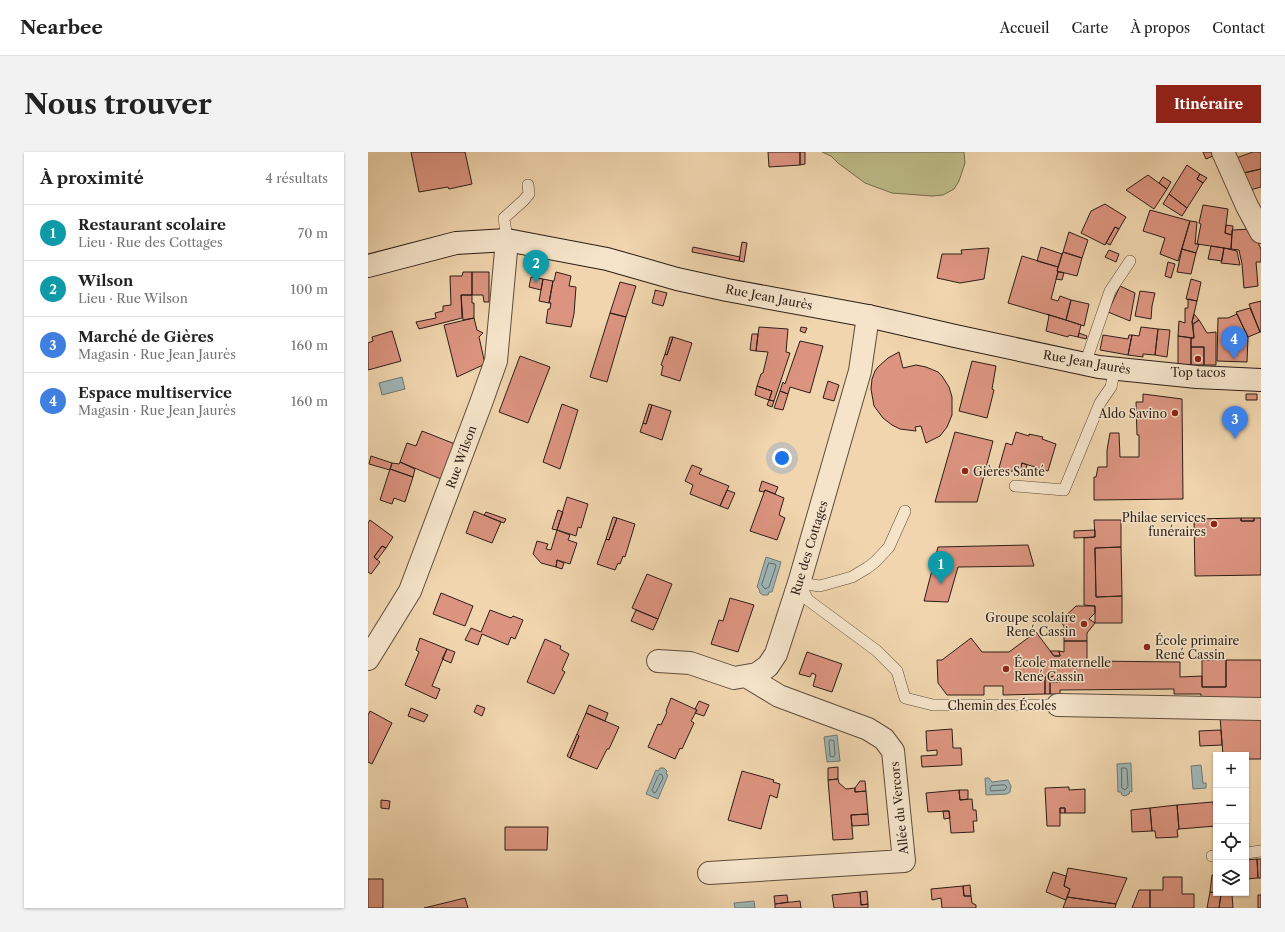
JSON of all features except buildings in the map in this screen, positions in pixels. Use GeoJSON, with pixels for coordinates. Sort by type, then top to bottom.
{"type":"FeatureCollection","features":[{"type":"Feature","properties":{"kind":"street"},"geometry":{"type":"LineString","coordinates":[[1222,152],[1261,232]]}},
{"type":"Feature","properties":{"kind":"street","name":"Rue Jean Jaurès"},"geometry":{"type":"LineString","coordinates":[[368,266],[456,243],[507,240],[607,259],[678,279],[868,316],[1085,364],[1197,377],[1261,380]]}},
{"type":"Feature","properties":{"kind":"street","name":"Rue Wilson"},"geometry":{"type":"LineString","coordinates":[[368,658],[410,591],[471,432],[496,361],[507,240]]}},
{"type":"Feature","properties":{"kind":"street","name":"Rue des Cottages"},"geometry":{"type":"LineString","coordinates":[[658,661],[690,663],[734,678],[757,674],[768,666],[776,654],[799,583],[860,371],[868,316]]}},
{"type":"Feature","properties":{"kind":"street","name":"Allée du Vercors"},"geometry":{"type":"LineString","coordinates":[[709,873],[904,861],[893,751],[884,739],[868,729],[779,696],[746,676]]}},
{"type":"Feature","properties":{"kind":"street","name":"Chemin des Écoles"},"geometry":{"type":"LineString","coordinates":[[1058,705],[1261,709]]}},
{"type":"Feature","properties":{"kind":"lane"},"geometry":{"type":"LineString","coordinates":[[507,240],[504,218],[529,194],[528,185]]}},
{"type":"Feature","properties":{"kind":"lane"},"geometry":{"type":"LineString","coordinates":[[1085,364],[1110,291],[1130,261]]}},
{"type":"Feature","properties":{"kind":"lane"},"geometry":{"type":"LineString","coordinates":[[1015,486],[1064,490],[1100,403],[1111,386],[1115,368]]}},
{"type":"Feature","properties":{"kind":"lane"},"geometry":{"type":"LineString","coordinates":[[799,583],[820,586],[852,577],[867,568],[889,547],[905,512]]}},
{"type":"Feature","properties":{"kind":"lane","name":"Chemin des Écoles"},"geometry":{"type":"LineString","coordinates":[[799,583],[808,600],[877,651],[897,671],[906,698],[933,705],[1058,705]]}},
{"type":"Feature","properties":{"kind":"lane"},"geometry":{"type":"LineString","coordinates":[[1249,853],[1261,852]]}},
{"type":"Feature","properties":{"kind":"shaded area"},"geometry":{"type":"Polygon","coordinates":[[[822,152],[964,152],[965,163],[959,181],[954,189],[943,195],[932,196],[892,193],[865,183],[831,156],[822,152]]]}},
{"type":"Feature","properties":{"kind":"water"},"geometry":{"type":"Polygon","coordinates":[[[402,377],[405,389],[382,395],[379,383],[402,377]]]}},
{"type":"Feature","properties":{"kind":"water"},"geometry":{"type":"Polygon","coordinates":[[[766,557],[781,562],[772,592],[769,592],[768,595],[763,595],[757,587],[766,557]]]}},
{"type":"Feature","properties":{"kind":"water"},"geometry":{"type":"Polygon","coordinates":[[[837,735],[840,761],[827,762],[824,737],[837,735]]]}},
{"type":"Feature","properties":{"kind":"water"},"geometry":{"type":"Polygon","coordinates":[[[1131,763],[1132,792],[1130,791],[1129,794],[1125,796],[1122,795],[1121,792],[1118,792],[1117,764],[1131,763]]]}},
{"type":"Feature","properties":{"kind":"water"},"geometry":{"type":"Polygon","coordinates":[[[1201,765],[1203,783],[1206,783],[1206,788],[1193,789],[1191,766],[1201,765]]]}},
{"type":"Feature","properties":{"kind":"water"},"geometry":{"type":"Polygon","coordinates":[[[660,768],[664,768],[667,771],[666,774],[668,775],[658,799],[646,794],[656,770],[658,771],[660,768]]]}},
{"type":"Feature","properties":{"kind":"water"},"geometry":{"type":"Polygon","coordinates":[[[985,778],[989,778],[992,782],[1008,780],[1011,786],[1010,792],[1007,794],[986,795],[985,778]]]}},
{"type":"Feature","properties":{"kind":"water"},"geometry":{"type":"Polygon","coordinates":[[[754,901],[755,908],[735,908],[734,903],[754,901]]]}},
{"type":"Feature","properties":{"kind":"place","name":"Wilson"},"geometry":{"type":"Point","coordinates":[536,283]}},
{"type":"Feature","properties":{"kind":"place","name":"Top tacos"},"geometry":{"type":"Point","coordinates":[1198,359]}},
{"type":"Feature","properties":{"kind":"place","name":"Espace multiservice"},"geometry":{"type":"Point","coordinates":[1234,359]}},
{"type":"Feature","properties":{"kind":"place","name":"Aldo Savino"},"geometry":{"type":"Point","coordinates":[1175,413]}},
{"type":"Feature","properties":{"kind":"place","name":"Marché de Gières"},"geometry":{"type":"Point","coordinates":[1235,439]}},
{"type":"Feature","properties":{"kind":"place","name":"Gières Santé"},"geometry":{"type":"Point","coordinates":[965,471]}},
{"type":"Feature","properties":{"kind":"place","name":"Philae services funéraires"},"geometry":{"type":"Point","coordinates":[1214,524]}},
{"type":"Feature","properties":{"kind":"place","name":"Restaurant scolaire"},"geometry":{"type":"Point","coordinates":[941,584]}},
{"type":"Feature","properties":{"kind":"place","name":"Groupe scolaire René Cassin"},"geometry":{"type":"Point","coordinates":[1084,624]}},
{"type":"Feature","properties":{"kind":"place","name":"École primaire René Cassin"},"geometry":{"type":"Point","coordinates":[1147,647]}},
{"type":"Feature","properties":{"kind":"place","name":"École maternelle René Cassin"},"geometry":{"type":"Point","coordinates":[1006,669]}}]}
